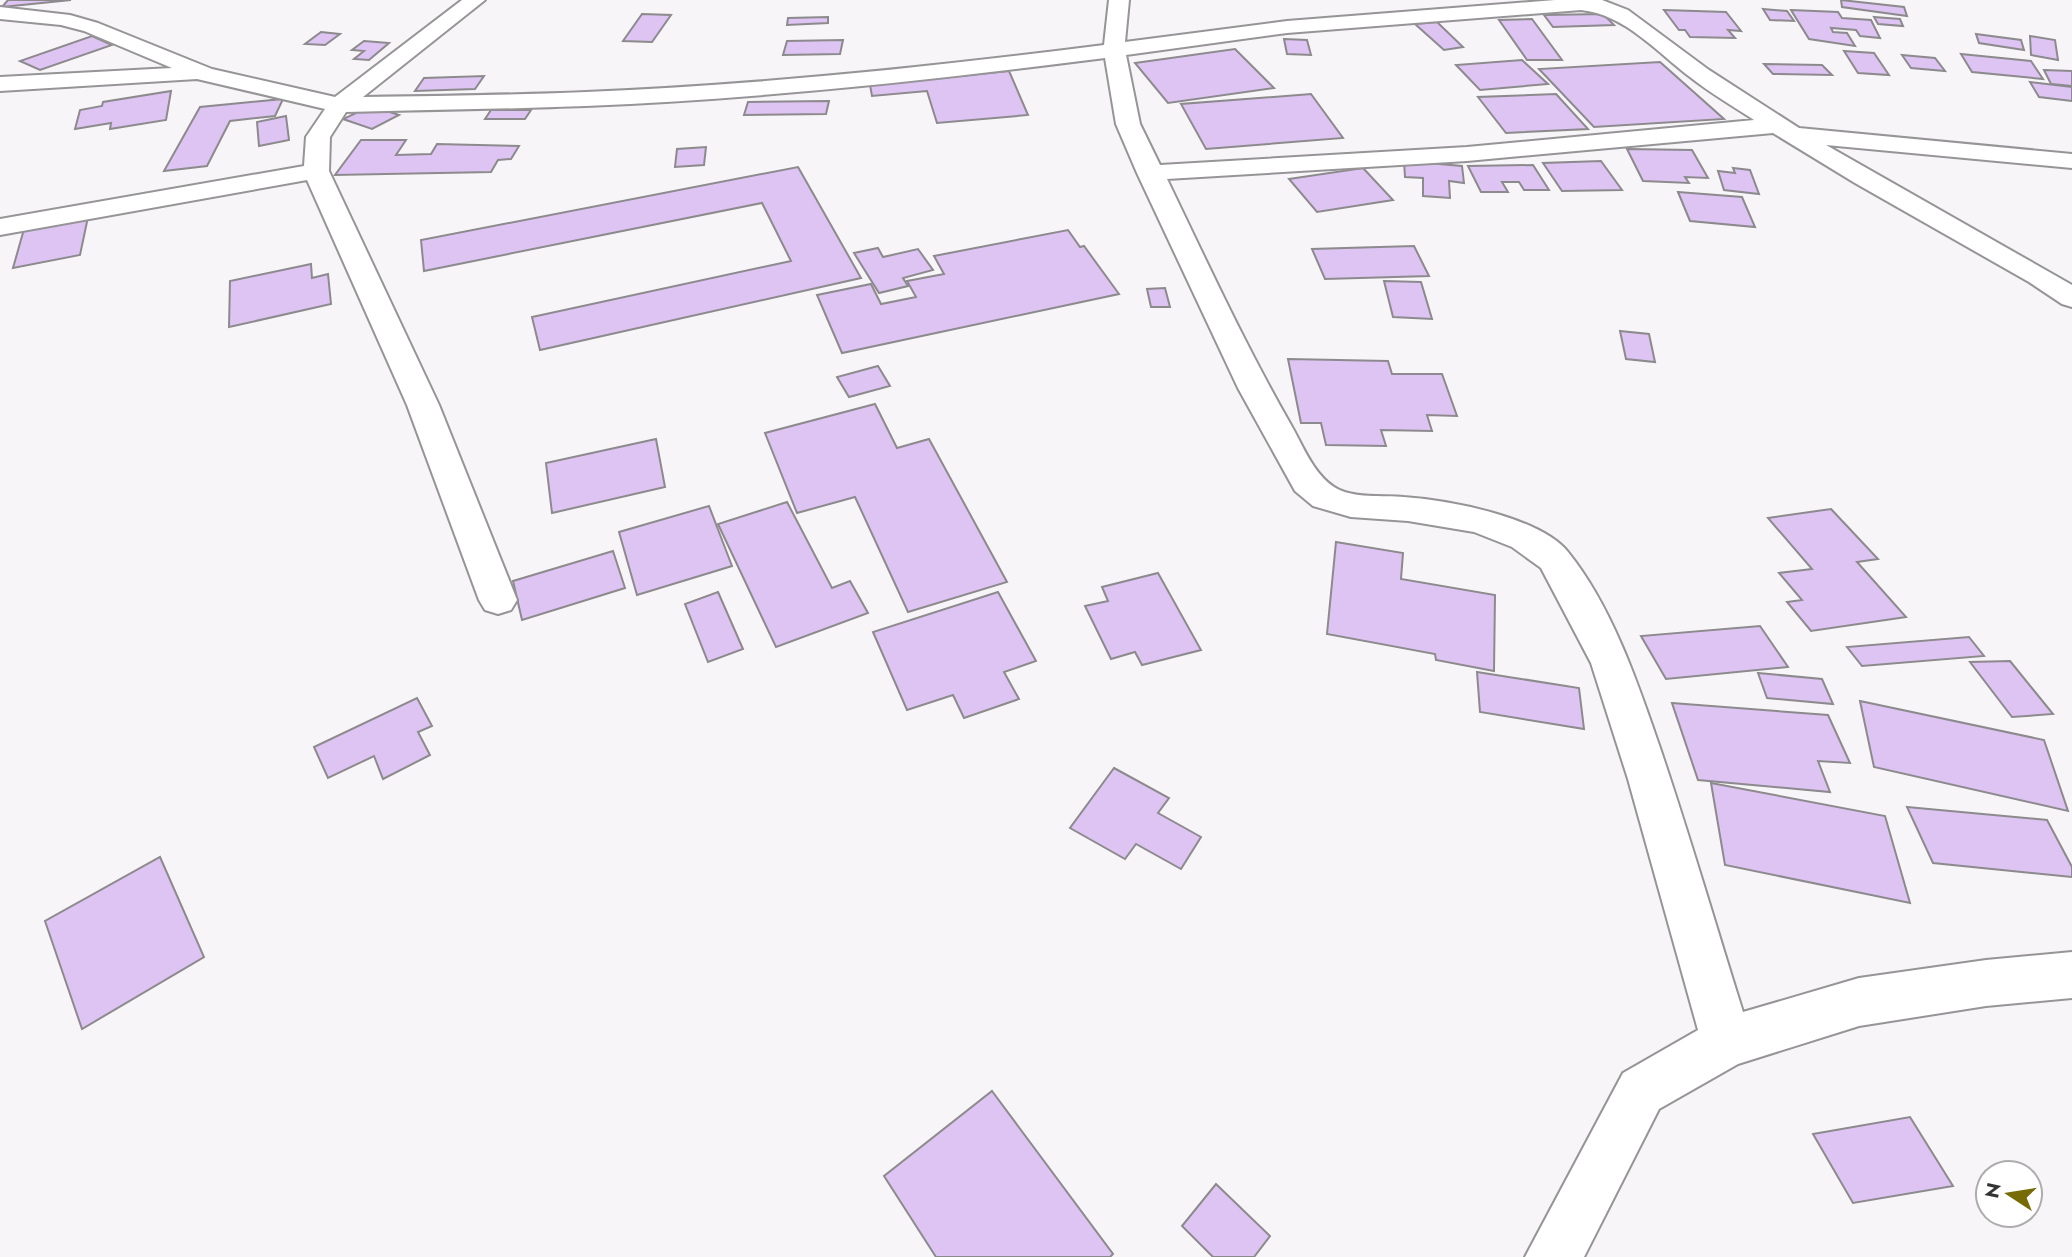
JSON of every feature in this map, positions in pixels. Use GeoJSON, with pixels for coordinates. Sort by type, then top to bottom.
{"type":"FeatureCollection","features":[{"type":"Feature","properties":{"kind":"street"},"geometry":{"type":"LineString","coordinates":[[475,0],[339,105],[318,138],[316,171],[423,405],[498,600]]}},
{"type":"Feature","properties":{"kind":"street"},"geometry":{"type":"LineString","coordinates":[[1119,0],[1115,49],[1128,124],[1254,388],[1307,483],[1325,498],[1352,505],[1408,509],[1479,521],[1525,538],[1554,559],[1577,596],[1611,663],[1649,779],[1727,1042]]}},
{"type":"Feature","properties":{"kind":"street"},"geometry":{"type":"LineString","coordinates":[[0,13],[63,19],[91,27],[205,74],[339,105],[587,99],[788,85],[984,67],[1287,27],[1581,4],[1602,6],[1621,14],[1701,75],[1785,130],[2039,275],[2072,298]]}},
{"type":"Feature","properties":{"kind":"street"},"geometry":{"type":"LineString","coordinates":[[0,84],[205,74]]}},
{"type":"Feature","properties":{"kind":"street"},"geometry":{"type":"LineString","coordinates":[[1150,173],[1467,154],[1785,130],[2072,161]]}},
{"type":"Feature","properties":{"kind":"street"},"geometry":{"type":"LineString","coordinates":[[0,227],[316,171]]}},
{"type":"Feature","properties":{"kind":"street"},"geometry":{"type":"LineString","coordinates":[[1553,1257],[1641,1091],[1727,1042],[1859,1002],[1986,983],[2072,975]]}},
{"type":"Feature","properties":{"kind":"building"},"geometry":{"type":"Polygon","coordinates":[[[8,0],[71,0],[2,7],[8,0]]]}},
{"type":"Feature","properties":{"kind":"building"},"geometry":{"type":"Polygon","coordinates":[[[1841,0],[1904,7],[1907,16],[1842,7],[1841,0]]]}},
{"type":"Feature","properties":{"kind":"building"},"geometry":{"type":"Polygon","coordinates":[[[1763,9],[1787,11],[1794,21],[1770,20],[1763,9]]]}},
{"type":"Feature","properties":{"kind":"building"},"geometry":{"type":"Polygon","coordinates":[[[1664,10],[1726,12],[1741,31],[1728,30],[1735,38],[1690,37],[1685,30],[1679,30],[1664,10]]]}},
{"type":"Feature","properties":{"kind":"building"},"geometry":{"type":"Polygon","coordinates":[[[1791,10],[1838,12],[1842,18],[1871,20],[1880,38],[1860,36],[1856,30],[1831,28],[1833,32],[1847,33],[1855,46],[1809,39],[1791,10]]]}},
{"type":"Feature","properties":{"kind":"building"},"geometry":{"type":"Polygon","coordinates":[[[642,14],[671,15],[652,42],[623,41],[642,14]]]}},
{"type":"Feature","properties":{"kind":"building"},"geometry":{"type":"Polygon","coordinates":[[[1603,14],[1614,25],[1553,27],[1544,15],[1603,14]]]}},
{"type":"Feature","properties":{"kind":"building"},"geometry":{"type":"Polygon","coordinates":[[[828,17],[828,23],[787,25],[788,18],[828,17]]]}},
{"type":"Feature","properties":{"kind":"building"},"geometry":{"type":"Polygon","coordinates":[[[1874,17],[1900,19],[1903,26],[1878,24],[1874,17]]]}},
{"type":"Feature","properties":{"kind":"building"},"geometry":{"type":"Polygon","coordinates":[[[1532,19],[1562,60],[1527,60],[1499,20],[1532,19]]]}},
{"type":"Feature","properties":{"kind":"building"},"geometry":{"type":"Polygon","coordinates":[[[1437,22],[1463,47],[1444,50],[1415,24],[1437,22]]]}},
{"type":"Feature","properties":{"kind":"building"},"geometry":{"type":"Polygon","coordinates":[[[321,32],[340,34],[325,45],[305,44],[321,32]]]}},
{"type":"Feature","properties":{"kind":"building"},"geometry":{"type":"Polygon","coordinates":[[[1976,34],[2021,40],[2024,50],[1979,43],[1976,34]]]}},
{"type":"Feature","properties":{"kind":"building"},"geometry":{"type":"Polygon","coordinates":[[[92,36],[112,45],[40,70],[20,61],[92,36]]]}},
{"type":"Feature","properties":{"kind":"building"},"geometry":{"type":"Polygon","coordinates":[[[2030,36],[2055,40],[2058,60],[2031,55],[2030,36]]]}},
{"type":"Feature","properties":{"kind":"building"},"geometry":{"type":"Polygon","coordinates":[[[1284,39],[1307,40],[1311,55],[1287,54],[1284,39]]]}},
{"type":"Feature","properties":{"kind":"building"},"geometry":{"type":"Polygon","coordinates":[[[843,40],[840,54],[783,55],[787,41],[843,40]]]}},
{"type":"Feature","properties":{"kind":"building"},"geometry":{"type":"Polygon","coordinates":[[[364,41],[389,43],[369,60],[354,59],[364,51],[352,50],[364,41]]]}},
{"type":"Feature","properties":{"kind":"building"},"geometry":{"type":"Polygon","coordinates":[[[1235,49],[1274,88],[1168,103],[1135,63],[1235,49]]]}},
{"type":"Feature","properties":{"kind":"building"},"geometry":{"type":"Polygon","coordinates":[[[1844,51],[1874,53],[1889,75],[1858,73],[1844,51]]]}},
{"type":"Feature","properties":{"kind":"building"},"geometry":{"type":"Polygon","coordinates":[[[1961,54],[2031,61],[2043,79],[1972,72],[1961,54]]]}},
{"type":"Feature","properties":{"kind":"building"},"geometry":{"type":"Polygon","coordinates":[[[1902,55],[1935,58],[1945,71],[1911,68],[1902,55]]]}},
{"type":"Feature","properties":{"kind":"building"},"geometry":{"type":"Polygon","coordinates":[[[1522,60],[1548,84],[1480,90],[1456,65],[1522,60]]]}},
{"type":"Feature","properties":{"kind":"building"},"geometry":{"type":"Polygon","coordinates":[[[1660,62],[1724,119],[1594,127],[1539,69],[1660,62]]]}},
{"type":"Feature","properties":{"kind":"building"},"geometry":{"type":"Polygon","coordinates":[[[1764,64],[1822,65],[1832,75],[1773,74],[1764,64]]]}},
{"type":"Feature","properties":{"kind":"building"},"geometry":{"type":"Polygon","coordinates":[[[2044,70],[2072,71],[2072,86],[2051,84],[2044,70]]]}},
{"type":"Feature","properties":{"kind":"building"},"geometry":{"type":"Polygon","coordinates":[[[1009,71],[1028,115],[937,123],[927,91],[872,96],[870,85],[1009,71]]]}},
{"type":"Feature","properties":{"kind":"building"},"geometry":{"type":"Polygon","coordinates":[[[484,76],[475,89],[415,91],[424,78],[484,76]]]}},
{"type":"Feature","properties":{"kind":"building"},"geometry":{"type":"Polygon","coordinates":[[[2030,82],[2072,87],[2072,101],[2039,97],[2030,82]]]}},
{"type":"Feature","properties":{"kind":"building"},"geometry":{"type":"Polygon","coordinates":[[[171,91],[166,120],[110,129],[111,123],[75,129],[80,110],[102,106],[103,102],[171,91]]]}},
{"type":"Feature","properties":{"kind":"building"},"geometry":{"type":"Polygon","coordinates":[[[1311,94],[1343,138],[1206,149],[1181,104],[1311,94]]]}},
{"type":"Feature","properties":{"kind":"building"},"geometry":{"type":"Polygon","coordinates":[[[1556,94],[1588,129],[1506,133],[1478,97],[1556,94]]]}},
{"type":"Feature","properties":{"kind":"building"},"geometry":{"type":"Polygon","coordinates":[[[283,99],[275,116],[230,121],[207,166],[164,171],[200,107],[283,99]]]}},
{"type":"Feature","properties":{"kind":"building"},"geometry":{"type":"Polygon","coordinates":[[[829,101],[826,114],[744,115],[748,102],[829,101]]]}},
{"type":"Feature","properties":{"kind":"building"},"geometry":{"type":"Polygon","coordinates":[[[371,106],[399,115],[372,129],[343,119],[371,106]]]}},
{"type":"Feature","properties":{"kind":"building"},"geometry":{"type":"Polygon","coordinates":[[[491,110],[531,110],[525,119],[485,119],[491,110]]]}},
{"type":"Feature","properties":{"kind":"building"},"geometry":{"type":"Polygon","coordinates":[[[286,116],[289,140],[259,146],[257,122],[286,116]]]}},
{"type":"Feature","properties":{"kind":"building"},"geometry":{"type":"Polygon","coordinates":[[[361,140],[406,140],[396,155],[431,154],[437,144],[519,146],[511,159],[498,160],[491,172],[335,175],[361,140]]]}},
{"type":"Feature","properties":{"kind":"building"},"geometry":{"type":"Polygon","coordinates":[[[706,147],[704,165],[675,167],[677,149],[706,147]]]}},
{"type":"Feature","properties":{"kind":"building"},"geometry":{"type":"Polygon","coordinates":[[[1627,149],[1692,150],[1708,178],[1685,177],[1689,183],[1643,181],[1627,149]]]}},
{"type":"Feature","properties":{"kind":"building"},"geometry":{"type":"Polygon","coordinates":[[[1404,161],[1462,166],[1464,183],[1449,181],[1450,198],[1423,196],[1423,178],[1405,177],[1404,161]]]}},
{"type":"Feature","properties":{"kind":"building"},"geometry":{"type":"Polygon","coordinates":[[[1601,161],[1622,190],[1562,191],[1543,163],[1601,161]]]}},
{"type":"Feature","properties":{"kind":"building"},"geometry":{"type":"Polygon","coordinates":[[[1533,165],[1549,190],[1524,190],[1519,182],[1502,182],[1508,192],[1481,192],[1468,166],[1533,165]]]}},
{"type":"Feature","properties":{"kind":"building"},"geometry":{"type":"Polygon","coordinates":[[[798,167],[861,278],[540,350],[532,317],[791,261],[762,203],[424,271],[421,240],[798,167]]]}},
{"type":"Feature","properties":{"kind":"building"},"geometry":{"type":"Polygon","coordinates":[[[1363,168],[1393,200],[1317,212],[1289,179],[1363,168]]]}},
{"type":"Feature","properties":{"kind":"building"},"geometry":{"type":"Polygon","coordinates":[[[1733,168],[1750,170],[1759,194],[1724,190],[1718,171],[1735,173],[1733,168]]]}},
{"type":"Feature","properties":{"kind":"building"},"geometry":{"type":"Polygon","coordinates":[[[1678,192],[1742,197],[1755,227],[1690,221],[1678,192]]]}},
{"type":"Feature","properties":{"kind":"building"},"geometry":{"type":"Polygon","coordinates":[[[88,217],[80,255],[13,268],[24,229],[88,217]]]}},
{"type":"Feature","properties":{"kind":"building"},"geometry":{"type":"Polygon","coordinates":[[[1068,230],[1080,247],[1084,246],[1119,294],[842,353],[817,295],[871,284],[881,304],[916,297],[907,281],[944,274],[934,256],[1068,230]]]}},
{"type":"Feature","properties":{"kind":"building"},"geometry":{"type":"Polygon","coordinates":[[[1414,246],[1429,276],[1325,279],[1312,249],[1414,246]]]}},
{"type":"Feature","properties":{"kind":"building"},"geometry":{"type":"Polygon","coordinates":[[[878,248],[883,257],[918,249],[933,270],[903,278],[908,286],[879,293],[854,253],[878,248]]]}},
{"type":"Feature","properties":{"kind":"building"},"geometry":{"type":"Polygon","coordinates":[[[311,264],[312,278],[328,274],[331,304],[229,327],[230,281],[311,264]]]}},
{"type":"Feature","properties":{"kind":"building"},"geometry":{"type":"Polygon","coordinates":[[[1384,281],[1421,282],[1432,319],[1393,317],[1384,281]]]}},
{"type":"Feature","properties":{"kind":"building"},"geometry":{"type":"Polygon","coordinates":[[[1165,288],[1170,307],[1151,307],[1147,289],[1165,288]]]}},
{"type":"Feature","properties":{"kind":"building"},"geometry":{"type":"Polygon","coordinates":[[[1620,331],[1649,334],[1655,362],[1626,359],[1620,331]]]}},
{"type":"Feature","properties":{"kind":"building"},"geometry":{"type":"Polygon","coordinates":[[[1288,359],[1388,361],[1392,374],[1442,374],[1457,416],[1427,415],[1432,431],[1381,430],[1386,446],[1326,445],[1321,423],[1301,423],[1288,359]]]}},
{"type":"Feature","properties":{"kind":"building"},"geometry":{"type":"Polygon","coordinates":[[[878,366],[890,386],[849,397],[837,377],[878,366]]]}},
{"type":"Feature","properties":{"kind":"building"},"geometry":{"type":"Polygon","coordinates":[[[875,404],[897,448],[929,439],[1007,582],[908,612],[855,497],[797,513],[765,433],[875,404]]]}},
{"type":"Feature","properties":{"kind":"building"},"geometry":{"type":"Polygon","coordinates":[[[656,439],[665,487],[552,513],[546,463],[656,439]]]}},
{"type":"Feature","properties":{"kind":"building"},"geometry":{"type":"Polygon","coordinates":[[[787,502],[832,588],[850,581],[868,613],[776,647],[718,524],[787,502]]]}},
{"type":"Feature","properties":{"kind":"building"},"geometry":{"type":"Polygon","coordinates":[[[709,506],[732,566],[637,595],[619,532],[709,506]]]}},
{"type":"Feature","properties":{"kind":"building"},"geometry":{"type":"Polygon","coordinates":[[[1831,509],[1878,559],[1857,562],[1906,617],[1811,631],[1787,602],[1802,600],[1779,573],[1812,569],[1768,518],[1831,509]]]}},
{"type":"Feature","properties":{"kind":"building"},"geometry":{"type":"Polygon","coordinates":[[[1336,542],[1403,553],[1401,579],[1495,595],[1494,671],[1436,660],[1435,654],[1327,634],[1336,542]]]}},
{"type":"Feature","properties":{"kind":"building"},"geometry":{"type":"Polygon","coordinates":[[[613,551],[625,588],[522,620],[513,581],[613,551]]]}},
{"type":"Feature","properties":{"kind":"building"},"geometry":{"type":"Polygon","coordinates":[[[1158,573],[1201,650],[1142,665],[1135,652],[1111,659],[1085,606],[1108,601],[1102,587],[1158,573]]]}},
{"type":"Feature","properties":{"kind":"building"},"geometry":{"type":"Polygon","coordinates":[[[718,592],[743,649],[708,662],[685,604],[718,592]]]}},
{"type":"Feature","properties":{"kind":"building"},"geometry":{"type":"Polygon","coordinates":[[[998,592],[1036,661],[1004,672],[1019,699],[964,718],[953,695],[907,710],[873,632],[998,592]]]}},
{"type":"Feature","properties":{"kind":"building"},"geometry":{"type":"Polygon","coordinates":[[[1760,626],[1788,667],[1666,679],[1641,636],[1760,626]]]}},
{"type":"Feature","properties":{"kind":"building"},"geometry":{"type":"Polygon","coordinates":[[[1969,637],[1984,656],[1862,666],[1847,647],[1969,637]]]}},
{"type":"Feature","properties":{"kind":"building"},"geometry":{"type":"Polygon","coordinates":[[[2010,661],[2053,714],[2012,717],[1970,662],[2010,661]]]}},
{"type":"Feature","properties":{"kind":"building"},"geometry":{"type":"Polygon","coordinates":[[[1477,672],[1579,688],[1584,729],[1480,712],[1477,672]]]}},
{"type":"Feature","properties":{"kind":"building"},"geometry":{"type":"Polygon","coordinates":[[[1758,673],[1822,679],[1833,704],[1767,698],[1758,673]]]}},
{"type":"Feature","properties":{"kind":"building"},"geometry":{"type":"Polygon","coordinates":[[[417,698],[432,726],[418,732],[430,755],[383,779],[374,756],[328,778],[314,747],[417,698]]]}},
{"type":"Feature","properties":{"kind":"building"},"geometry":{"type":"Polygon","coordinates":[[[1860,701],[2044,740],[2068,811],[1874,767],[1860,701]]]}},
{"type":"Feature","properties":{"kind":"building"},"geometry":{"type":"Polygon","coordinates":[[[1672,703],[1828,715],[1850,763],[1818,761],[1830,792],[1698,780],[1672,703]]]}},
{"type":"Feature","properties":{"kind":"building"},"geometry":{"type":"Polygon","coordinates":[[[1114,768],[1169,798],[1158,813],[1201,837],[1181,869],[1136,844],[1125,859],[1070,828],[1114,768]]]}},
{"type":"Feature","properties":{"kind":"building"},"geometry":{"type":"Polygon","coordinates":[[[1711,783],[1885,816],[1910,903],[1725,865],[1711,783]]]}},
{"type":"Feature","properties":{"kind":"building"},"geometry":{"type":"Polygon","coordinates":[[[1907,807],[2047,820],[2072,867],[2072,877],[1933,863],[1907,807]]]}},
{"type":"Feature","properties":{"kind":"building"},"geometry":{"type":"Polygon","coordinates":[[[160,857],[204,957],[82,1029],[45,921],[160,857]]]}},
{"type":"Feature","properties":{"kind":"building"},"geometry":{"type":"Polygon","coordinates":[[[992,1091],[1113,1254],[1110,1257],[936,1257],[884,1176],[992,1091]]]}},
{"type":"Feature","properties":{"kind":"building"},"geometry":{"type":"Polygon","coordinates":[[[1910,1117],[1953,1186],[1853,1203],[1813,1134],[1910,1117]]]}},
{"type":"Feature","properties":{"kind":"building"},"geometry":{"type":"Polygon","coordinates":[[[1216,1184],[1270,1236],[1254,1257],[1213,1257],[1182,1226],[1216,1184]]]}}]}
